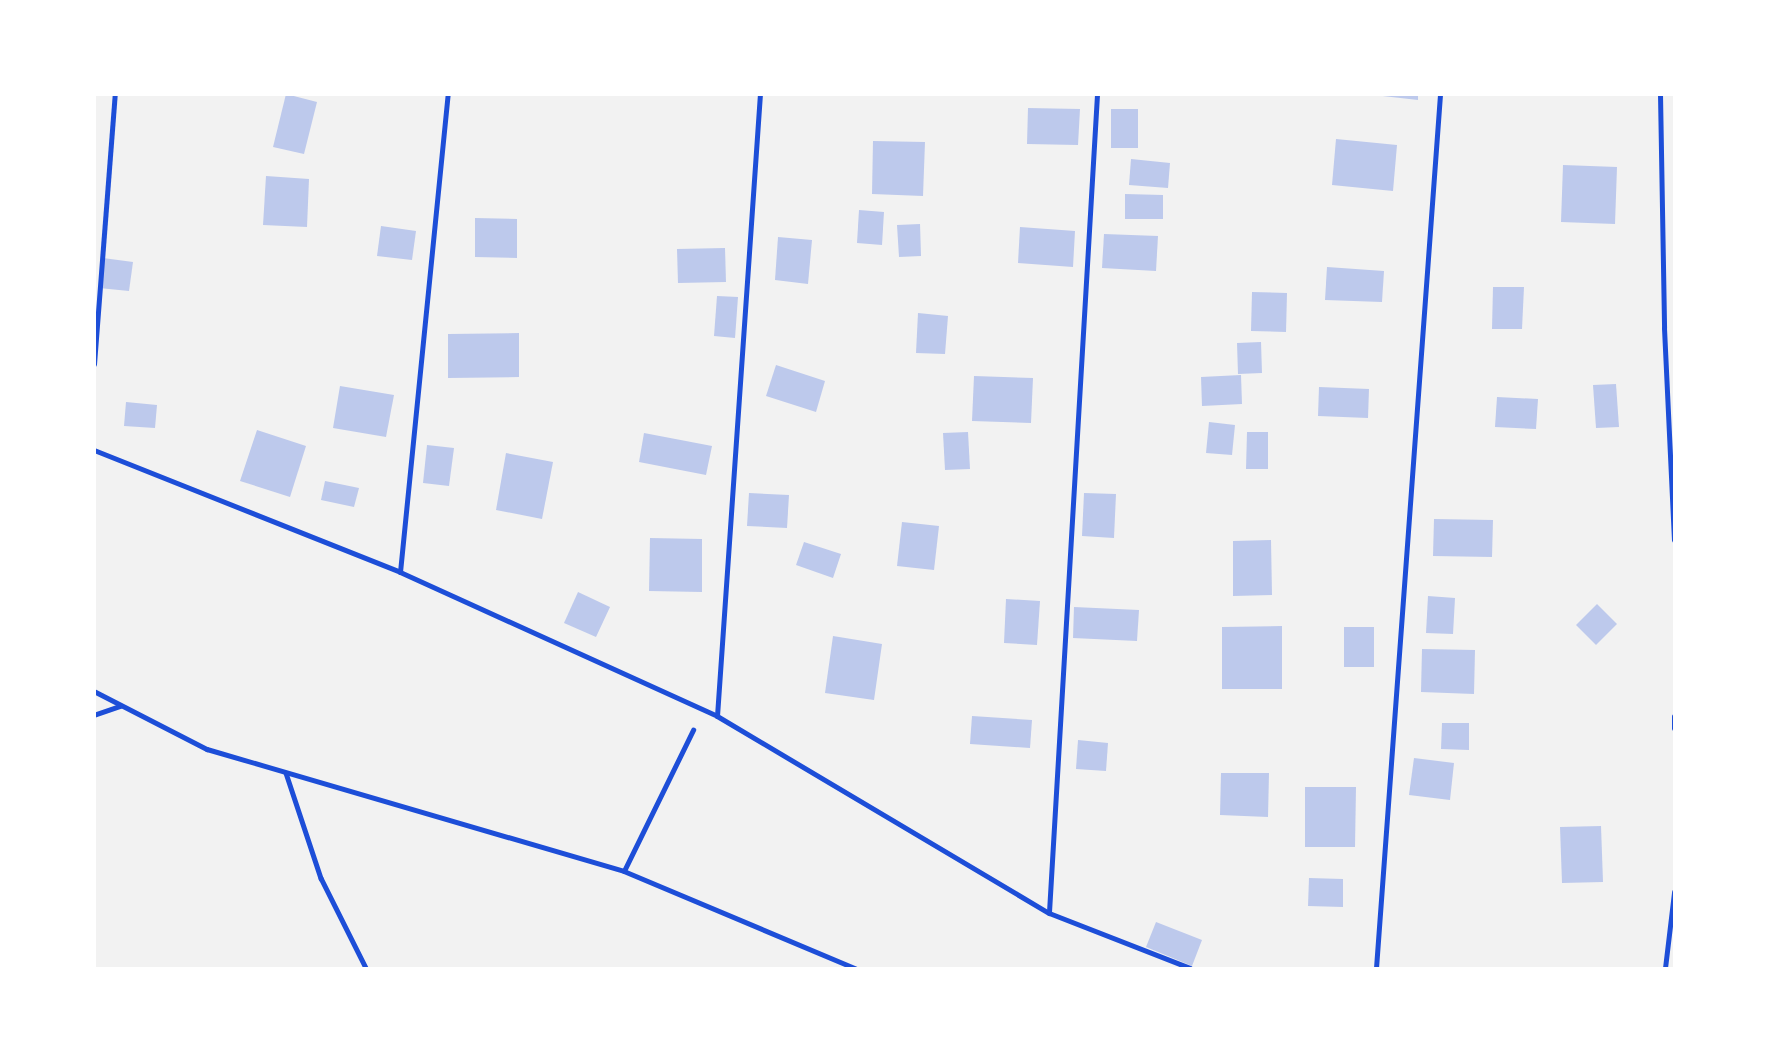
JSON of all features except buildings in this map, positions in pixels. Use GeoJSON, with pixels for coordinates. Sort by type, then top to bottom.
{"type":"FeatureCollection","features":[{"type":"Feature","properties":{"kind":"lane"},"geometry":{"type":"LineString","coordinates":[[94,364],[115,94]]}},
{"type":"Feature","properties":{"kind":"lane"},"geometry":{"type":"LineString","coordinates":[[400,572],[448,94]]}},
{"type":"Feature","properties":{"kind":"lane"},"geometry":{"type":"LineString","coordinates":[[716,716],[760,94]]}},
{"type":"Feature","properties":{"kind":"lane"},"geometry":{"type":"LineString","coordinates":[[1049,913],[1097,94]]}},
{"type":"Feature","properties":{"kind":"lane"},"geometry":{"type":"LineString","coordinates":[[1376,968],[1440,94]]}},
{"type":"Feature","properties":{"kind":"lane"},"geometry":{"type":"LineString","coordinates":[[1660,94],[1664,328],[1675,540]]}},
{"type":"Feature","properties":{"kind":"lane"},"geometry":{"type":"LineString","coordinates":[[94,450],[400,572],[716,716],[1049,913],[1190,968]]}},
{"type":"Feature","properties":{"kind":"lane"},"geometry":{"type":"LineString","coordinates":[[1675,716],[1675,729]]}},
{"type":"Feature","properties":{"kind":"lane"},"geometry":{"type":"LineString","coordinates":[[1665,968],[1675,892]]}},
{"type":"Feature","properties":{"kind":"path"},"geometry":{"type":"LineString","coordinates":[[94,691],[207,749],[624,871],[855,968]]}},
{"type":"Feature","properties":{"kind":"path"},"geometry":{"type":"LineString","coordinates":[[94,715],[121,706]]}},
{"type":"Feature","properties":{"kind":"path"},"geometry":{"type":"LineString","coordinates":[[624,871],[698,718],[716,716]]}},
{"type":"Feature","properties":{"kind":"path"},"geometry":{"type":"LineString","coordinates":[[286,774],[321,878],[366,968]]}}]}
